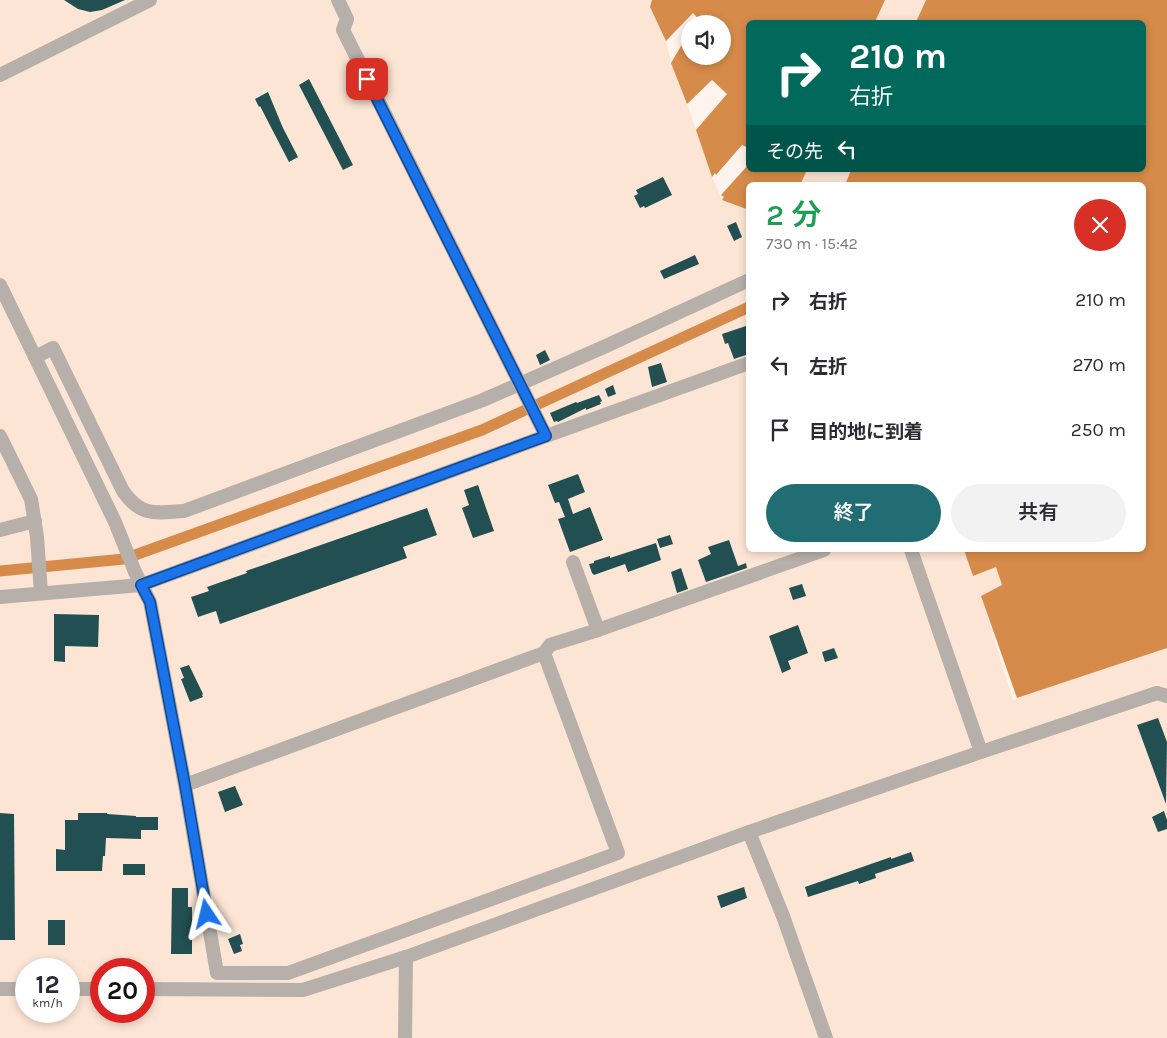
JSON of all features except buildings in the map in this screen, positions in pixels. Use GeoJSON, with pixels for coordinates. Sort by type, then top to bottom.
{"type":"FeatureCollection","features":[{"type":"Feature","properties":{"kind":"lane"},"geometry":{"type":"LineString","coordinates":[[0,75],[150,0]]}},
{"type":"Feature","properties":{"kind":"lane"},"geometry":{"type":"LineString","coordinates":[[338,0],[347,19],[343,30],[545,434]]}},
{"type":"Feature","properties":{"kind":"lane"},"geometry":{"type":"LineString","coordinates":[[35,357],[53,348],[123,491],[132,503],[143,510],[160,513],[192,508],[483,400],[522,389],[746,281]]}},
{"type":"Feature","properties":{"kind":"lane"},"geometry":{"type":"LineString","coordinates":[[0,285],[125,545],[138,579],[150,602],[185,785],[217,973],[288,973],[618,853],[544,653]]}},
{"type":"Feature","properties":{"kind":"lane"},"geometry":{"type":"LineString","coordinates":[[0,597],[40,589],[138,579],[746,364]]}},
{"type":"Feature","properties":{"kind":"lane"},"geometry":{"type":"LineString","coordinates":[[0,436],[31,499],[37,537],[40,589]]}},
{"type":"Feature","properties":{"kind":"lane"},"geometry":{"type":"LineString","coordinates":[[0,530],[35,521]]}},
{"type":"Feature","properties":{"kind":"lane"},"geometry":{"type":"LineString","coordinates":[[185,785],[544,653],[550,646],[818,552]]}},
{"type":"Feature","properties":{"kind":"lane"},"geometry":{"type":"LineString","coordinates":[[912,552],[982,752]]}},
{"type":"Feature","properties":{"kind":"lane"},"geometry":{"type":"LineString","coordinates":[[573,562],[598,630]]}},
{"type":"Feature","properties":{"kind":"lane"},"geometry":{"type":"LineString","coordinates":[[155,990],[303,990],[406,957],[749,832],[982,752],[1157,693],[1167,696]]}},
{"type":"Feature","properties":{"kind":"lane"},"geometry":{"type":"LineString","coordinates":[[749,832],[783,916],[826,1038]]}},
{"type":"Feature","properties":{"kind":"lane"},"geometry":{"type":"LineString","coordinates":[[405,1038],[406,957]]}},
{"type":"Feature","properties":{"kind":"lane"},"geometry":{"type":"LineString","coordinates":[[0,989],[15,989]]}},
{"type":"Feature","properties":{"kind":"shaded area"},"geometry":{"type":"Polygon","coordinates":[[[0,0],[652,0],[650,7],[666,41],[671,63],[712,177],[722,199],[746,209],[746,552],[965,552],[973,576],[996,567],[1002,585],[981,596],[1013,700],[1167,647],[1167,1038],[0,1038],[0,0]]]}},
{"type":"Feature","properties":{"kind":"shaded area"},"geometry":{"type":"Polygon","coordinates":[[[652,0],[885,0],[876,20],[746,20],[746,147],[742,145],[716,175],[715,173],[712,177],[696,130],[727,94],[712,80],[687,104],[671,63],[681,46],[681,65],[731,65],[731,15],[695,15],[693,13],[691,15],[681,15],[681,25],[666,41],[650,7],[652,0]]]}},
{"type":"Feature","properties":{"kind":"shaded area"},"geometry":{"type":"Polygon","coordinates":[[[885,0],[926,0],[917,20],[876,20],[885,0]]]}},
{"type":"Feature","properties":{"kind":"shaded area"},"geometry":{"type":"Polygon","coordinates":[[[926,0],[1167,0],[1167,648],[1017,698],[981,596],[1002,585],[996,567],[973,576],[965,552],[1146,552],[1146,182],[846,182],[850,172],[1146,172],[1146,20],[917,20],[926,0]]]}},
{"type":"Feature","properties":{"kind":"shaded area"},"geometry":{"type":"Polygon","coordinates":[[[746,167],[746,172],[806,172],[801,182],[746,182],[746,209],[722,200],[724,197],[721,195],[746,167]]]}},
{"type":"Feature","properties":{"kind":"shaded area"},"geometry":{"type":"Polygon","coordinates":[[[806,172],[850,172],[846,182],[801,182],[806,172]]]}},
{"type":"Feature","properties":{"kind":"waterway"},"geometry":{"type":"LineString","coordinates":[[0,571],[124,559],[482,430],[746,308]]}},
{"type":"Feature","properties":{"kind":"route"},"geometry":{"type":"LineString","coordinates":[[207,914],[185,785],[150,602],[141,585],[546,436],[504,356],[367,79]]}}]}
